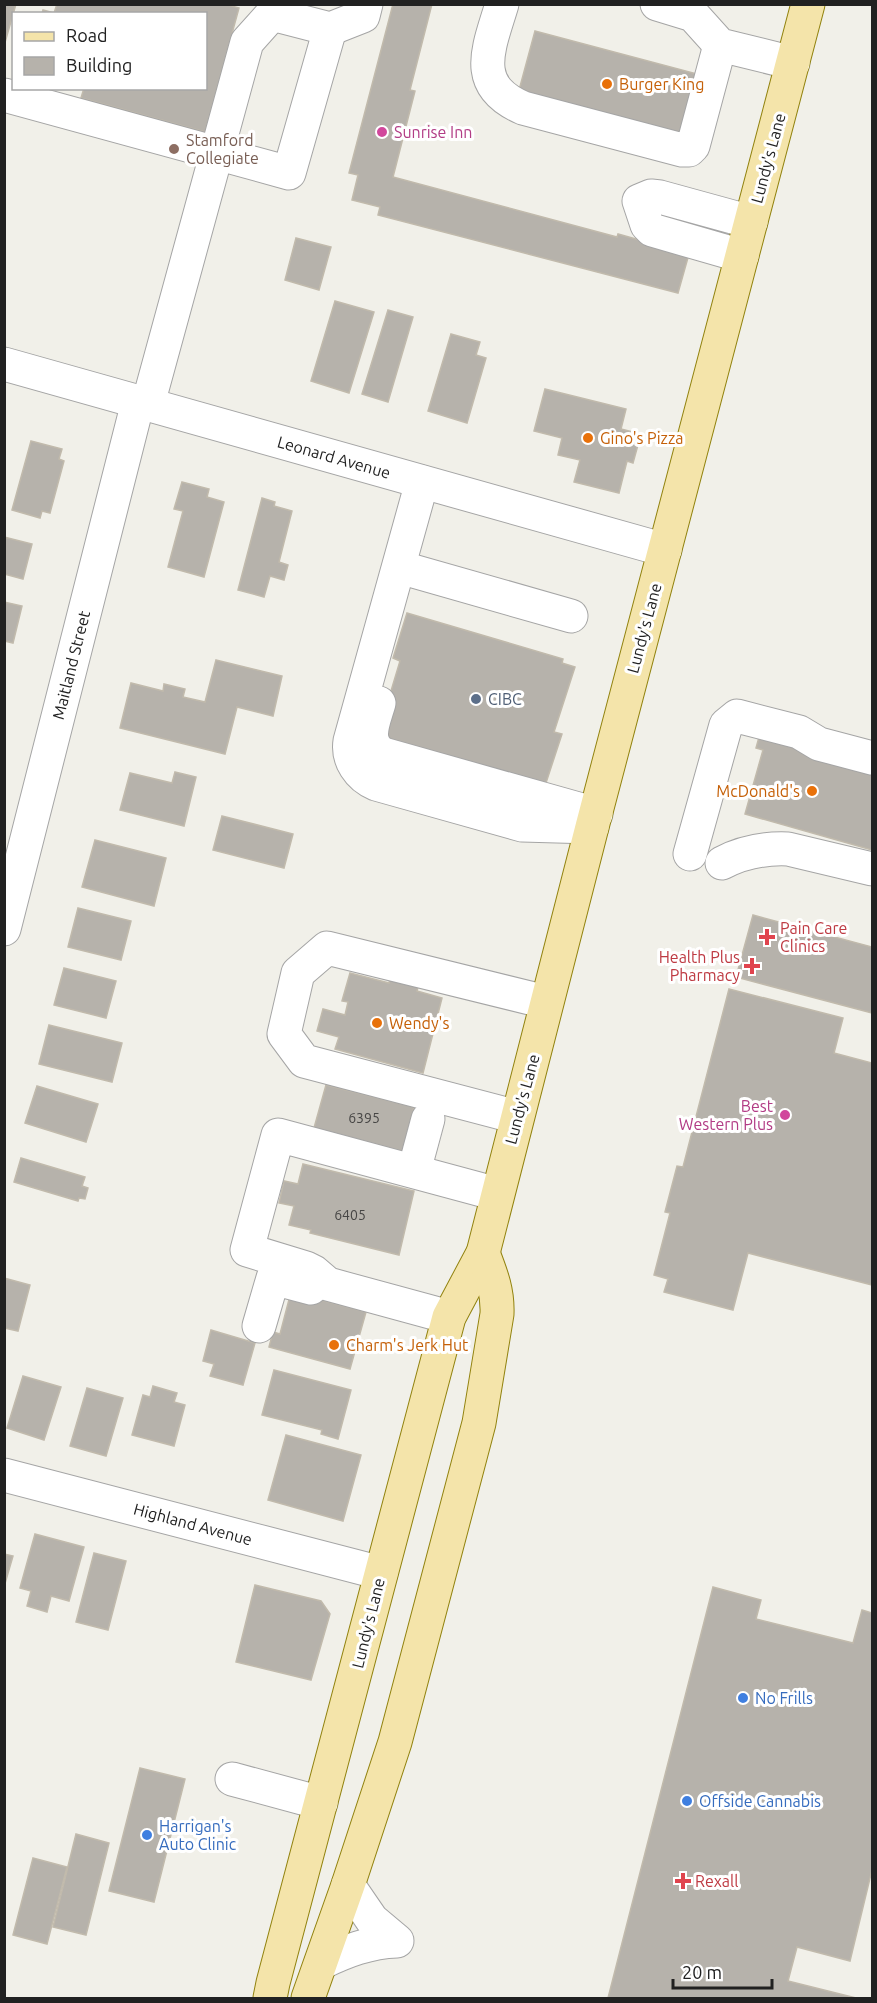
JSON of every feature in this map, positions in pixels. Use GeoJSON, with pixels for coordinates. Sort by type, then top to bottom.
{"type":"FeatureCollection","features":[{"type":"Feature","properties":{"kind":"main road","name":"Lundy's Lane"},"geometry":{"type":"LineString","coordinates":[[270,1998],[449,1317],[483,1253],[546,1002],[808,4]]}},
{"type":"Feature","properties":{"kind":"main road"},"geometry":{"type":"LineString","coordinates":[[308,1998],[395,1742],[479,1423],[497,1314],[495,1281],[483,1253]]}},
{"type":"Feature","properties":{"kind":"street"},"geometry":{"type":"LineString","coordinates":[[4,95],[289,173],[330,29],[363,16],[366,4]]}},
{"type":"Feature","properties":{"kind":"street"},"geometry":{"type":"LineString","coordinates":[[502,4],[487,62],[490,81],[504,97],[524,108],[682,150],[689,150],[693,146],[720,45]]}},
{"type":"Feature","properties":{"kind":"street"},"geometry":{"type":"LineString","coordinates":[[657,4],[690,14],[720,45],[793,63]]}},
{"type":"Feature","properties":{"kind":"street","name":"Maitland Street"},"geometry":{"type":"LineString","coordinates":[[4,929],[143,403],[247,42],[273,14],[330,29]]}},
{"type":"Feature","properties":{"kind":"street"},"geometry":{"type":"LineString","coordinates":[[742,256],[652,230],[647,225],[639,201],[651,196],[660,197],[751,222]]}},
{"type":"Feature","properties":{"kind":"street","name":"Leonard Avenue"},"geometry":{"type":"LineString","coordinates":[[4,364],[664,550]]}},
{"type":"Feature","properties":{"kind":"street"},"geometry":{"type":"LineString","coordinates":[[422,482],[377,645],[383,686],[371,737],[372,743],[379,751],[389,756],[594,820]]}},
{"type":"Feature","properties":{"kind":"street"},"geometry":{"type":"LineString","coordinates":[[399,567],[571,615]]}},
{"type":"Feature","properties":{"kind":"street"},"geometry":{"type":"LineString","coordinates":[[690,854],[726,725],[737,716],[799,732],[819,744],[873,758]]}},
{"type":"Feature","properties":{"kind":"street"},"geometry":{"type":"LineString","coordinates":[[722,863],[739,854],[775,848],[873,869]]}},
{"type":"Feature","properties":{"kind":"street"},"geometry":{"type":"LineString","coordinates":[[517,1117],[304,1061],[284,1034],[298,973],[327,948],[546,1002]]}},
{"type":"Feature","properties":{"kind":"street"},"geometry":{"type":"LineString","coordinates":[[414,1172],[428,1119]]}},
{"type":"Feature","properties":{"kind":"street"},"geometry":{"type":"LineString","coordinates":[[449,1317],[327,1284],[306,1268],[247,1250],[278,1135],[497,1194]]}},
{"type":"Feature","properties":{"kind":"street"},"geometry":{"type":"LineString","coordinates":[[259,1326],[273,1278],[316,1288],[327,1284]]}},
{"type":"Feature","properties":{"kind":"street","name":"Highland Avenue"},"geometry":{"type":"LineString","coordinates":[[4,1475],[381,1573]]}},
{"type":"Feature","properties":{"kind":"street"},"geometry":{"type":"LineString","coordinates":[[232,1779],[321,1803]]}},
{"type":"Feature","properties":{"kind":"street"},"geometry":{"type":"LineString","coordinates":[[321,1963],[348,1950],[380,1942],[397,1941],[372,1920],[348,1885]]}},
{"type":"Feature","properties":{"kind":"building"},"geometry":{"type":"Polygon","coordinates":[[[4,4],[16,4],[12,12],[4,46],[4,4]]]}},
{"type":"Feature","properties":{"kind":"building"},"geometry":{"type":"Polygon","coordinates":[[[57,4],[225,4],[239,8],[205,132],[81,98],[83,90],[207,90],[207,12],[54,12],[57,4]]]}},
{"type":"Feature","properties":{"kind":"building","name":"Sunrise Inn"},"geometry":{"type":"Polygon","coordinates":[[[393,4],[432,4],[410,90],[415,91],[393,177],[689,254],[678,293],[378,215],[380,207],[352,200],[358,175],[349,173],[393,4]]]}},
{"type":"Feature","properties":{"kind":"building","name":"Burger King"},"geometry":{"type":"Polygon","coordinates":[[[535,31],[697,74],[680,137],[518,94],[535,31]]]}},
{"type":"Feature","properties":{"kind":"building"},"geometry":{"type":"Polygon","coordinates":[[[296,238],[331,247],[319,290],[285,280],[296,238]]]}},
{"type":"Feature","properties":{"kind":"building"},"geometry":{"type":"Polygon","coordinates":[[[335,301],[374,312],[349,393],[311,381],[335,301]]]}},
{"type":"Feature","properties":{"kind":"building"},"geometry":{"type":"Polygon","coordinates":[[[388,310],[413,317],[388,402],[362,394],[388,310]]]}},
{"type":"Feature","properties":{"kind":"building"},"geometry":{"type":"Polygon","coordinates":[[[451,334],[480,342],[476,355],[486,358],[467,423],[428,411],[451,334]]]}},
{"type":"Feature","properties":{"kind":"building"},"geometry":{"type":"Polygon","coordinates":[[[545,389],[626,409],[621,429],[641,434],[633,463],[627,461],[619,493],[574,482],[580,460],[558,455],[562,438],[534,431],[545,389]]]}},
{"type":"Feature","properties":{"kind":"building"},"geometry":{"type":"Polygon","coordinates":[[[31,441],[62,449],[59,459],[64,461],[50,513],[42,511],[40,518],[12,510],[31,441]]]}},
{"type":"Feature","properties":{"kind":"building"},"geometry":{"type":"Polygon","coordinates":[[[182,482],[209,489],[207,497],[224,502],[204,577],[168,567],[183,511],[174,509],[182,482]]]}},
{"type":"Feature","properties":{"kind":"building"},"geometry":{"type":"Polygon","coordinates":[[[262,498],[275,502],[274,506],[292,511],[279,562],[288,565],[284,580],[270,576],[264,597],[238,590],[262,498]]]}},
{"type":"Feature","properties":{"kind":"building"},"geometry":{"type":"Polygon","coordinates":[[[4,537],[32,544],[23,579],[4,574],[4,537]]]}},
{"type":"Feature","properties":{"kind":"building"},"geometry":{"type":"Polygon","coordinates":[[[4,602],[22,606],[13,643],[4,641],[4,602]]]}},
{"type":"Feature","properties":{"kind":"building","name":"CIBC"},"geometry":{"type":"Polygon","coordinates":[[[407,613],[563,659],[562,663],[575,667],[554,732],[562,734],[543,792],[376,741],[400,661],[393,658],[407,613]]]}},
{"type":"Feature","properties":{"kind":"building"},"geometry":{"type":"Polygon","coordinates":[[[216,660],[282,676],[273,716],[237,707],[225,754],[120,728],[131,683],[163,691],[164,684],[185,689],[183,697],[205,702],[216,660]]]}},
{"type":"Feature","properties":{"kind":"building","name":"McDonald's"},"geometry":{"type":"Polygon","coordinates":[[[761,730],[872,767],[872,850],[745,814],[763,750],[756,748],[761,730]]]}},
{"type":"Feature","properties":{"kind":"building"},"geometry":{"type":"Polygon","coordinates":[[[175,772],[196,777],[184,826],[120,810],[130,773],[172,783],[175,772]]]}},
{"type":"Feature","properties":{"kind":"building"},"geometry":{"type":"Polygon","coordinates":[[[222,816],[293,834],[284,868],[213,850],[222,816]]]}},
{"type":"Feature","properties":{"kind":"building"},"geometry":{"type":"Polygon","coordinates":[[[95,840],[166,858],[154,906],[82,887],[95,840]]]}},
{"type":"Feature","properties":{"kind":"building"},"geometry":{"type":"Polygon","coordinates":[[[78,908],[131,921],[121,960],[68,947],[78,908]]]}},
{"type":"Feature","properties":{"kind":"building"},"geometry":{"type":"Polygon","coordinates":[[[753,915],[872,947],[872,1013],[736,977],[753,915]]]}},
{"type":"Feature","properties":{"kind":"building"},"geometry":{"type":"Polygon","coordinates":[[[64,968],[116,981],[106,1018],[54,1005],[64,968]]]}},
{"type":"Feature","properties":{"kind":"building","name":"Wendy's"},"geometry":{"type":"Polygon","coordinates":[[[350,973],[389,983],[391,976],[419,983],[417,991],[442,998],[423,1073],[335,1049],[339,1037],[317,1031],[323,1009],[345,1015],[348,1002],[342,1001],[350,973]]]}},
{"type":"Feature","properties":{"kind":"building","name":"Best Western Plus"},"geometry":{"type":"Polygon","coordinates":[[[729,989],[843,1018],[834,1053],[872,1063],[872,1285],[748,1253],[733,1310],[664,1292],[668,1279],[654,1275],[670,1213],[665,1212],[677,1166],[683,1167],[729,989]]]}},
{"type":"Feature","properties":{"kind":"building"},"geometry":{"type":"Polygon","coordinates":[[[49,1025],[122,1043],[112,1082],[39,1064],[49,1025]]]}},
{"type":"Feature","properties":{"kind":"building"},"geometry":{"type":"Polygon","coordinates":[[[326,1085],[414,1107],[403,1151],[314,1128],[326,1085]]]}},
{"type":"Feature","properties":{"kind":"building"},"geometry":{"type":"Polygon","coordinates":[[[37,1086],[98,1104],[86,1142],[25,1123],[37,1086]]]}},
{"type":"Feature","properties":{"kind":"building"},"geometry":{"type":"Polygon","coordinates":[[[21,1158],[85,1177],[82,1186],[88,1188],[85,1199],[79,1198],[78,1201],[14,1182],[21,1158]]]}},
{"type":"Feature","properties":{"kind":"building"},"geometry":{"type":"Polygon","coordinates":[[[303,1164],[414,1191],[399,1255],[310,1233],[311,1230],[289,1225],[294,1206],[279,1203],[284,1181],[298,1184],[303,1164]]]}},
{"type":"Feature","properties":{"kind":"building"},"geometry":{"type":"Polygon","coordinates":[[[4,1278],[30,1285],[18,1331],[4,1328],[4,1278]]]}},
{"type":"Feature","properties":{"kind":"building"},"geometry":{"type":"Polygon","coordinates":[[[291,1292],[366,1312],[350,1369],[269,1347],[273,1332],[280,1334],[291,1292]]]}},
{"type":"Feature","properties":{"kind":"building"},"geometry":{"type":"Polygon","coordinates":[[[211,1330],[255,1343],[243,1385],[210,1376],[214,1364],[203,1361],[211,1330]]]}},
{"type":"Feature","properties":{"kind":"building"},"geometry":{"type":"Polygon","coordinates":[[[274,1370],[351,1390],[338,1439],[321,1434],[322,1430],[262,1415],[274,1370]]]}},
{"type":"Feature","properties":{"kind":"building"},"geometry":{"type":"Polygon","coordinates":[[[23,1376],[61,1387],[44,1440],[7,1428],[23,1376]]]}},
{"type":"Feature","properties":{"kind":"building"},"geometry":{"type":"Polygon","coordinates":[[[153,1386],[177,1393],[174,1402],[185,1405],[174,1446],[132,1435],[143,1395],[150,1397],[153,1386]]]}},
{"type":"Feature","properties":{"kind":"building"},"geometry":{"type":"Polygon","coordinates":[[[87,1388],[123,1398],[106,1456],[70,1446],[87,1388]]]}},
{"type":"Feature","properties":{"kind":"building"},"geometry":{"type":"Polygon","coordinates":[[[286,1435],[361,1455],[343,1521],[268,1500],[286,1435]]]}},
{"type":"Feature","properties":{"kind":"building"},"geometry":{"type":"Polygon","coordinates":[[[35,1534],[84,1547],[69,1601],[51,1596],[47,1612],[27,1606],[31,1591],[20,1588],[35,1534]]]}},
{"type":"Feature","properties":{"kind":"building"},"geometry":{"type":"Polygon","coordinates":[[[94,1553],[126,1561],[108,1630],[76,1622],[94,1553]]]}},
{"type":"Feature","properties":{"kind":"building"},"geometry":{"type":"Polygon","coordinates":[[[4,1554],[13,1556],[4,1587],[4,1554]]]}},
{"type":"Feature","properties":{"kind":"building"},"geometry":{"type":"Polygon","coordinates":[[[255,1585],[321,1601],[330,1614],[311,1680],[236,1662],[255,1585]]]}},
{"type":"Feature","properties":{"kind":"building"},"geometry":{"type":"Polygon","coordinates":[[[713,1587],[761,1600],[756,1619],[853,1643],[862,1610],[872,1613],[872,1870],[850,1961],[797,1947],[788,1981],[856,1998],[608,1998],[713,1587]]]}},
{"type":"Feature","properties":{"kind":"building","name":"Harrigan's Auto Clinic"},"geometry":{"type":"Polygon","coordinates":[[[140,1768],[185,1779],[154,1902],[109,1891],[140,1768]]]}},
{"type":"Feature","properties":{"kind":"building"},"geometry":{"type":"Polygon","coordinates":[[[76,1834],[109,1843],[86,1935],[53,1927],[76,1834]]]}},
{"type":"Feature","properties":{"kind":"building"},"geometry":{"type":"Polygon","coordinates":[[[33,1858],[67,1867],[47,1944],[13,1935],[33,1858]]]}},
{"type":"Feature","properties":{"kind":"place","name":"Burger King"},"geometry":{"type":"Point","coordinates":[607,84]}},
{"type":"Feature","properties":{"kind":"place","name":"Sunrise Inn"},"geometry":{"type":"Point","coordinates":[382,132]}},
{"type":"Feature","properties":{"kind":"place","name":"Stamford Collegiate"},"geometry":{"type":"Point","coordinates":[174,149]}},
{"type":"Feature","properties":{"kind":"place","name":"Gino's Pizza"},"geometry":{"type":"Point","coordinates":[588,438]}},
{"type":"Feature","properties":{"kind":"place","name":"CIBC"},"geometry":{"type":"Point","coordinates":[476,699]}},
{"type":"Feature","properties":{"kind":"place","name":"McDonald's"},"geometry":{"type":"Point","coordinates":[812,791]}},
{"type":"Feature","properties":{"kind":"place","name":"Pain Care Clinics"},"geometry":{"type":"Point","coordinates":[767,937]}},
{"type":"Feature","properties":{"kind":"place","name":"Health Plus Pharmacy"},"geometry":{"type":"Point","coordinates":[752,966]}},
{"type":"Feature","properties":{"kind":"place","name":"Wendy's"},"geometry":{"type":"Point","coordinates":[377,1023]}},
{"type":"Feature","properties":{"kind":"place","name":"Best Western Plus"},"geometry":{"type":"Point","coordinates":[785,1115]}},
{"type":"Feature","properties":{"kind":"place","name":"Charm's Jerk Hut"},"geometry":{"type":"Point","coordinates":[334,1345]}},
{"type":"Feature","properties":{"kind":"place","name":"No Frills"},"geometry":{"type":"Point","coordinates":[743,1698]}},
{"type":"Feature","properties":{"kind":"place","name":"Offside Cannabis"},"geometry":{"type":"Point","coordinates":[687,1801]}},
{"type":"Feature","properties":{"kind":"place","name":"Harrigan's Auto Clinic"},"geometry":{"type":"Point","coordinates":[147,1835]}},
{"type":"Feature","properties":{"kind":"place","name":"Rexall"},"geometry":{"type":"Point","coordinates":[683,1881]}}]}
